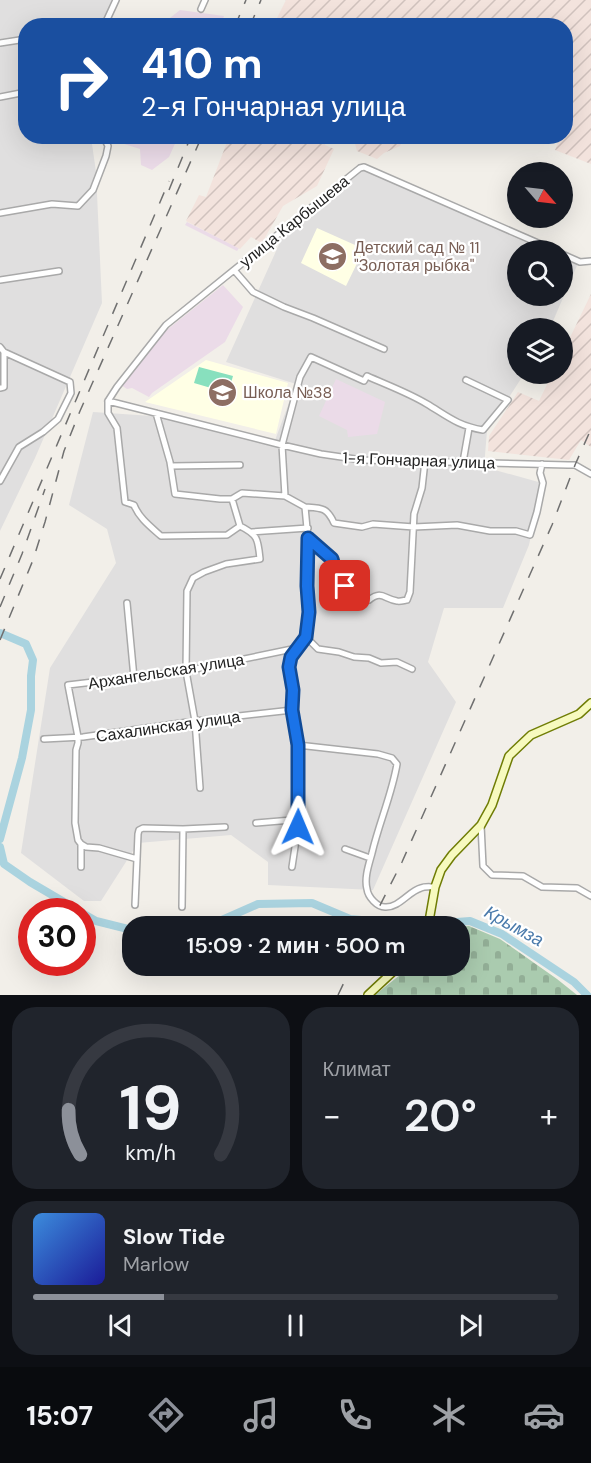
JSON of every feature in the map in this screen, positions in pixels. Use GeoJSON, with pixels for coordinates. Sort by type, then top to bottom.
{"type":"FeatureCollection","features":[{"type":"Feature","properties":{"kind":"street"},"geometry":{"type":"LineString","coordinates":[[108,18],[116,0]]}},
{"type":"Feature","properties":{"kind":"street"},"geometry":{"type":"LineString","coordinates":[[201,9],[205,0]]}},
{"type":"Feature","properties":{"kind":"street"},"geometry":{"type":"LineString","coordinates":[[0,43],[18,40]]}},
{"type":"Feature","properties":{"kind":"street"},"geometry":{"type":"LineString","coordinates":[[0,97],[18,94]]}},
{"type":"Feature","properties":{"kind":"street"},"geometry":{"type":"LineString","coordinates":[[0,213],[52,204],[78,206],[93,190],[106,156],[107,144]]}},
{"type":"Feature","properties":{"kind":"street","name":"улица Карбышева"},"geometry":{"type":"LineString","coordinates":[[108,401],[166,325],[360,168],[364,167],[531,240]]}},
{"type":"Feature","properties":{"kind":"street"},"geometry":{"type":"LineString","coordinates":[[573,259],[580,262],[591,261]]}},
{"type":"Feature","properties":{"kind":"street"},"geometry":{"type":"LineString","coordinates":[[234,270],[253,292],[384,349]]}},
{"type":"Feature","properties":{"kind":"street"},"geometry":{"type":"LineString","coordinates":[[0,280],[59,271]]}},
{"type":"Feature","properties":{"kind":"street"},"geometry":{"type":"LineString","coordinates":[[0,388],[3,387],[2,349],[69,381],[71,393],[58,419],[43,432],[19,447],[0,481]]}},
{"type":"Feature","properties":{"kind":"street"},"geometry":{"type":"LineString","coordinates":[[285,496],[282,446],[300,377],[311,357],[364,381],[367,376],[427,404],[443,416],[469,428],[483,430],[508,400],[466,380]]}},
{"type":"Feature","properties":{"kind":"street"},"geometry":{"type":"LineString","coordinates":[[108,401],[108,413],[117,428],[125,502],[134,506],[136,512],[151,528],[161,536],[227,535],[240,526]]}},
{"type":"Feature","properties":{"kind":"street","name":"1-я Гончарная улица"},"geometry":{"type":"LineString","coordinates":[[108,401],[321,454],[362,460],[575,465],[591,474]]}},
{"type":"Feature","properties":{"kind":"street"},"geometry":{"type":"LineString","coordinates":[[156,413],[171,466],[175,494],[220,499],[232,499],[242,493],[285,496],[305,507],[326,510],[334,523],[414,527],[457,525],[489,531],[516,531],[530,535],[543,483],[540,474],[542,464]]}},
{"type":"Feature","properties":{"kind":"street"},"geometry":{"type":"LineString","coordinates":[[463,462],[469,428]]}},
{"type":"Feature","properties":{"kind":"street"},"geometry":{"type":"LineString","coordinates":[[308,538],[332,559],[337,577],[353,596],[369,600],[381,595],[398,602],[407,600],[410,592],[414,514],[422,488],[425,461]]}},
{"type":"Feature","properties":{"kind":"street"},"geometry":{"type":"LineString","coordinates":[[171,466],[240,465]]}},
{"type":"Feature","properties":{"kind":"street"},"geometry":{"type":"LineString","coordinates":[[200,788],[195,721],[186,671],[187,591],[193,578],[204,572],[226,564],[260,559],[258,540],[252,532],[240,526],[232,499]]}},
{"type":"Feature","properties":{"kind":"street"},"geometry":{"type":"LineString","coordinates":[[292,867],[298,821],[298,745],[292,710],[293,690],[289,667],[291,657],[306,637],[309,612],[308,528],[305,507]]}},
{"type":"Feature","properties":{"kind":"street"},"geometry":{"type":"LineString","coordinates":[[252,532],[308,528]]}},
{"type":"Feature","properties":{"kind":"street"},"geometry":{"type":"LineString","coordinates":[[127,603],[134,678]]}},
{"type":"Feature","properties":{"kind":"street"},"geometry":{"type":"LineString","coordinates":[[306,637],[318,649],[369,658],[381,663],[397,662],[412,669]]}},
{"type":"Feature","properties":{"kind":"street","name":"Архангельская улица"},"geometry":{"type":"LineString","coordinates":[[78,737],[68,686],[186,671],[298,648]]}},
{"type":"Feature","properties":{"kind":"street"},"geometry":{"type":"LineString","coordinates":[[430,916],[435,887],[441,870],[481,825],[492,805],[509,756],[531,735],[579,714],[591,703]]}},
{"type":"Feature","properties":{"kind":"street","name":"Сахалинская улица"},"geometry":{"type":"LineString","coordinates":[[44,739],[78,737],[292,710]]}},
{"type":"Feature","properties":{"kind":"street"},"geometry":{"type":"LineString","coordinates":[[78,737],[75,823],[78,840],[86,847],[99,848],[137,860]]}},
{"type":"Feature","properties":{"kind":"street"},"geometry":{"type":"LineString","coordinates":[[298,745],[378,754],[392,758],[397,764],[395,777],[370,858],[367,890],[376,904],[385,907],[393,906],[423,887],[435,887]]}},
{"type":"Feature","properties":{"kind":"street"},"geometry":{"type":"LineString","coordinates":[[256,822],[298,821]]}},
{"type":"Feature","properties":{"kind":"street"},"geometry":{"type":"LineString","coordinates":[[481,825],[483,866],[492,875],[523,876],[542,887],[577,888],[591,896]]}},
{"type":"Feature","properties":{"kind":"street"},"geometry":{"type":"LineString","coordinates":[[135,905],[139,830],[143,828],[225,827]]}},
{"type":"Feature","properties":{"kind":"street"},"geometry":{"type":"LineString","coordinates":[[182,907],[183,829]]}},
{"type":"Feature","properties":{"kind":"street"},"geometry":{"type":"LineString","coordinates":[[81,844],[81,867]]}},
{"type":"Feature","properties":{"kind":"street"},"geometry":{"type":"LineString","coordinates":[[345,849],[370,858]]}},
{"type":"Feature","properties":{"kind":"street"},"geometry":{"type":"LineString","coordinates":[[368,995],[388,976]]}},
{"type":"Feature","properties":{"kind":"shaded area"},"geometry":{"type":"Polygon","coordinates":[[[0,0],[116,0],[108,18],[18,18],[18,144],[92,144],[96,172],[102,303],[35,458],[0,531],[0,0]]]}},
{"type":"Feature","properties":{"kind":"shaded area"},"geometry":{"type":"Polygon","coordinates":[[[286,0],[591,0],[591,164],[555,150],[557,144],[573,144],[573,18],[277,18],[286,0]]]}},
{"type":"Feature","properties":{"kind":"shaded area"},"geometry":{"type":"Polygon","coordinates":[[[180,10],[224,16],[223,18],[170,18],[180,10]]]}},
{"type":"Feature","properties":{"kind":"shaded area"},"geometry":{"type":"Polygon","coordinates":[[[124,144],[175,144],[169,157],[152,170],[141,165],[140,149],[124,144]]]}},
{"type":"Feature","properties":{"kind":"shaded area"},"geometry":{"type":"Polygon","coordinates":[[[226,144],[325,144],[334,149],[317,186],[283,206],[262,243],[251,237],[240,249],[186,221],[199,195],[206,197],[226,144]]]}},
{"type":"Feature","properties":{"kind":"shaded area"},"geometry":{"type":"Polygon","coordinates":[[[355,144],[401,144],[377,159],[357,151],[355,144]]]}},
{"type":"Feature","properties":{"kind":"shaded area"},"geometry":{"type":"Polygon","coordinates":[[[365,168],[531,240],[507,240],[507,306],[560,306],[554,318],[507,318],[507,384],[518,384],[487,431],[484,467],[542,483],[529,545],[503,608],[444,608],[428,662],[456,702],[373,890],[268,885],[268,862],[231,835],[138,843],[101,901],[96,901],[96,898],[80,898],[21,853],[50,668],[116,563],[107,529],[69,505],[93,412],[167,417],[274,443],[296,384],[226,362],[286,229],[365,168]]]}},
{"type":"Feature","properties":{"kind":"shaded area"},"geometry":{"type":"Polygon","coordinates":[[[187,222],[239,248],[237,251],[185,225],[187,222]]]}},
{"type":"Feature","properties":{"kind":"shaded area","name":"Детский сад № 11 \"Золотая рыбка\""},"geometry":{"type":"Polygon","coordinates":[[[317,228],[364,249],[346,286],[301,263],[317,228]]]}},
{"type":"Feature","properties":{"kind":"shaded area"},"geometry":{"type":"Polygon","coordinates":[[[573,258],[579,261],[573,275],[573,258]]]}},
{"type":"Feature","properties":{"kind":"shaded area"},"geometry":{"type":"Polygon","coordinates":[[[223,285],[243,307],[225,342],[149,397],[121,385],[158,337],[223,285]]]}},
{"type":"Feature","properties":{"kind":"shaded area"},"geometry":{"type":"Polygon","coordinates":[[[591,294],[591,447],[581,440],[569,460],[488,451],[489,436],[518,392],[539,401],[547,384],[573,384],[573,331],[591,294]]]}},
{"type":"Feature","properties":{"kind":"shaded area","name":"Школа №38"},"geometry":{"type":"Polygon","coordinates":[[[206,360],[288,383],[276,434],[145,402],[206,360]]]}},
{"type":"Feature","properties":{"kind":"shaded area"},"geometry":{"type":"Polygon","coordinates":[[[336,379],[385,402],[377,434],[348,437],[347,430],[319,416],[336,379]]]}},
{"type":"Feature","properties":{"kind":"green space"},"geometry":{"type":"Polygon","coordinates":[[[199,367],[233,376],[228,393],[194,383],[199,367]]]}},
{"type":"Feature","properties":{"kind":"green space"},"geometry":{"type":"Polygon","coordinates":[[[470,926],[500,939],[577,995],[375,995],[399,976],[470,976],[470,926]]]}},
{"type":"Feature","properties":{"kind":"waterway","name":"Крымза"},"geometry":{"type":"LineString","coordinates":[[0,633],[26,644],[33,660],[31,710],[22,758],[0,839]]}},
{"type":"Feature","properties":{"kind":"waterway","name":"Крымза"},"geometry":{"type":"LineString","coordinates":[[0,847],[4,864],[57,898]]}},
{"type":"Feature","properties":{"kind":"waterway","name":"Крымза"},"geometry":{"type":"LineString","coordinates":[[231,916],[258,904],[312,903],[343,916]]}},
{"type":"Feature","properties":{"kind":"waterway","name":"Крымза"},"geometry":{"type":"LineString","coordinates":[[96,921],[122,928]]}},
{"type":"Feature","properties":{"kind":"waterway","name":"Крымза"},"geometry":{"type":"LineString","coordinates":[[470,921],[502,934],[574,982],[587,995]]}},
{"type":"Feature","properties":{"kind":"railway"},"geometry":{"type":"LineString","coordinates":[[238,18],[246,0]]}},
{"type":"Feature","properties":{"kind":"railway"},"geometry":{"type":"LineString","coordinates":[[253,18],[261,0]]}},
{"type":"Feature","properties":{"kind":"railway"},"geometry":{"type":"LineString","coordinates":[[169,190],[188,144]]}},
{"type":"Feature","properties":{"kind":"railway"},"geometry":{"type":"LineString","coordinates":[[0,640],[33,560],[64,451],[80,411],[198,144]]}},
{"type":"Feature","properties":{"kind":"railway"},"geometry":{"type":"LineString","coordinates":[[0,579],[169,181]]}},
{"type":"Feature","properties":{"kind":"railway"},"geometry":{"type":"LineString","coordinates":[[375,916],[402,862],[552,525],[591,429]]}},
{"type":"Feature","properties":{"kind":"railway"},"geometry":{"type":"LineString","coordinates":[[0,607],[45,489]]}},
{"type":"Feature","properties":{"kind":"railway"},"geometry":{"type":"LineString","coordinates":[[338,995],[347,976]]}},
{"type":"Feature","properties":{"kind":"place","name":"Детский сад № 11 \"Золотая рыбка\""},"geometry":{"type":"Point","coordinates":[333,256]}},
{"type":"Feature","properties":{"kind":"place","name":"Школа №38"},"geometry":{"type":"Point","coordinates":[222,392]}},
{"type":"Feature","properties":{"kind":"route"},"geometry":{"type":"LineString","coordinates":[[298,827],[298,745],[292,710],[293,690],[289,667],[291,657],[306,637],[309,612],[308,538],[332,559],[337,577],[345,586]]}}]}
